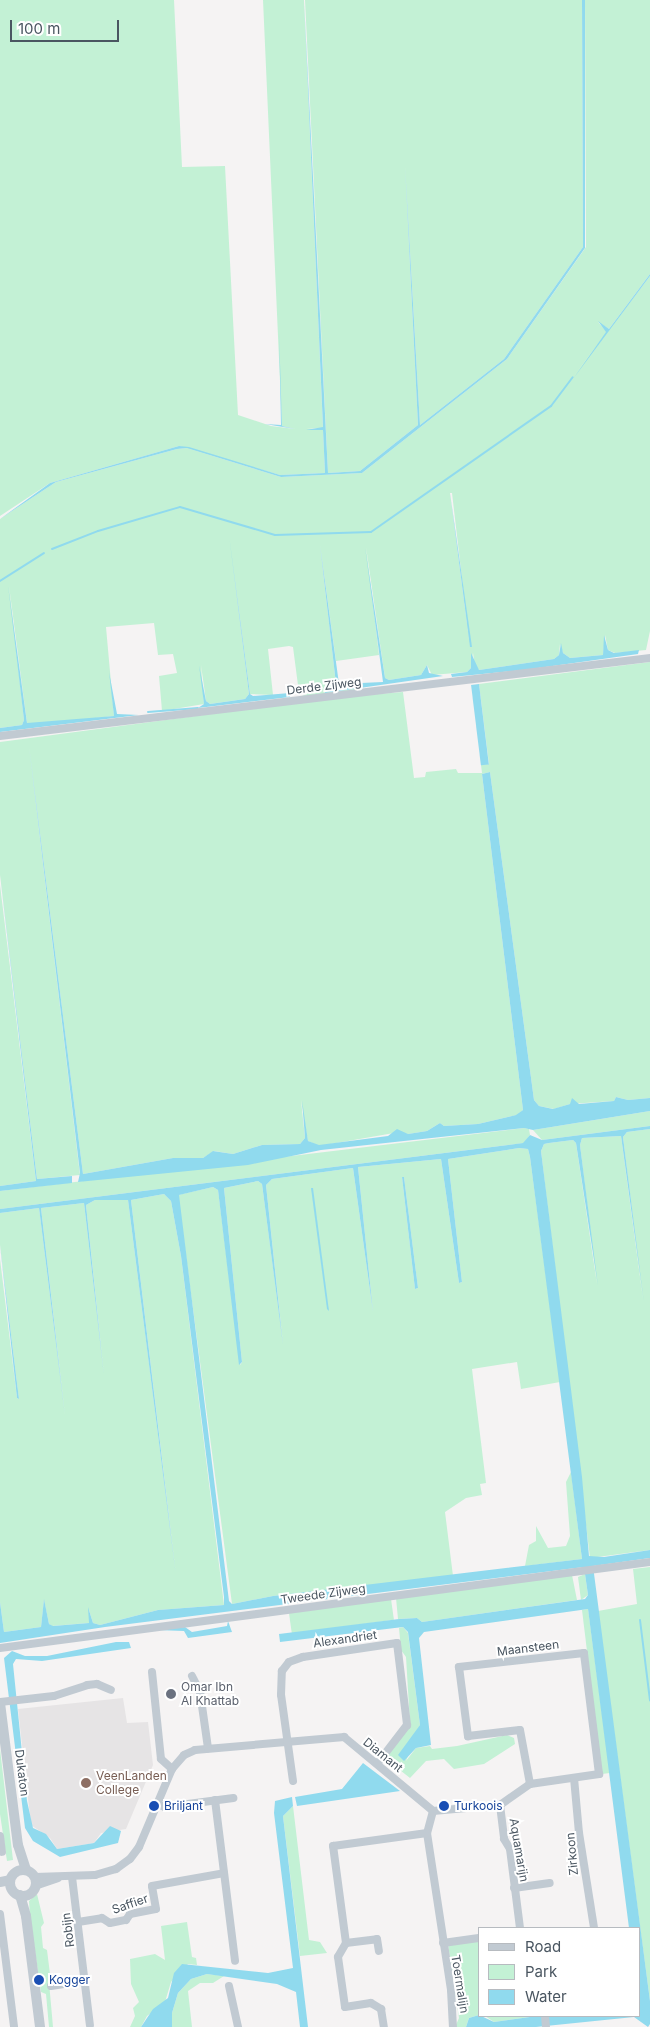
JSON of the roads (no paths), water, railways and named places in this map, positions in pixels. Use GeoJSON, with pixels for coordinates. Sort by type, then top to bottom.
{"type":"FeatureCollection","features":[{"type":"Feature","properties":{"kind":"street","name":"Derde Zijweg"},"geometry":{"type":"LineString","coordinates":[[0,736],[650,658]]}},
{"type":"Feature","properties":{"kind":"street","name":"Tweede Zijweg"},"geometry":{"type":"LineString","coordinates":[[0,1648],[650,1562]]}},
{"type":"Feature","properties":{"kind":"street","name":"Alexandriet"},"geometry":{"type":"LineString","coordinates":[[293,1782],[287,1742],[282,1671],[289,1662],[303,1657],[398,1644],[407,1725],[377,1764]]}},
{"type":"Feature","properties":{"kind":"street","name":"Maansteen"},"geometry":{"type":"LineString","coordinates":[[584,1653],[599,1774],[574,1778],[530,1784],[520,1730],[468,1736],[460,1667],[584,1653]]}},
{"type":"Feature","properties":{"kind":"street"},"geometry":{"type":"LineString","coordinates":[[152,1672],[160,1759],[172,1769]]}},
{"type":"Feature","properties":{"kind":"street"},"geometry":{"type":"LineString","coordinates":[[192,1676],[200,1692],[208,1748]]}},
{"type":"Feature","properties":{"kind":"street"},"geometry":{"type":"LineString","coordinates":[[3,1702],[54,1696],[86,1684],[97,1684],[111,1690]]}},
{"type":"Feature","properties":{"kind":"street","name":"Dukaton"},"geometry":{"type":"LineString","coordinates":[[3,1702],[22,1870]]}},
{"type":"Feature","properties":{"kind":"street","name":"Diamant"},"geometry":{"type":"LineString","coordinates":[[35,1881],[116,1869],[130,1859],[139,1847],[172,1769],[184,1755],[208,1748],[344,1737],[433,1811]]}},
{"type":"Feature","properties":{"kind":"street","name":"Zirkoon"},"geometry":{"type":"LineString","coordinates":[[574,1778],[579,1833],[594,1927]]}},
{"type":"Feature","properties":{"kind":"street"},"geometry":{"type":"LineString","coordinates":[[478,1938],[442,1943],[427,1833],[433,1811],[500,1805],[530,1784]]}},
{"type":"Feature","properties":{"kind":"street"},"geometry":{"type":"LineString","coordinates":[[156,1804],[165,1807],[232,1798]]}},
{"type":"Feature","properties":{"kind":"street"},"geometry":{"type":"LineString","coordinates":[[215,1800],[235,1961]]}},
{"type":"Feature","properties":{"kind":"street","name":"Aquamarijn"},"geometry":{"type":"LineString","coordinates":[[500,1805],[520,1927]]}},
{"type":"Feature","properties":{"kind":"street"},"geometry":{"type":"LineString","coordinates":[[384,2027],[381,2009],[371,2003],[345,2007],[338,1957],[346,1943],[333,1846],[427,1833]]}},
{"type":"Feature","properties":{"kind":"street"},"geometry":{"type":"LineString","coordinates":[[0,1836],[2,1852]]}},
{"type":"Feature","properties":{"kind":"street"},"geometry":{"type":"LineString","coordinates":[[0,1888],[22,1870],[35,1881],[24,1895],[40,2027]]}},
{"type":"Feature","properties":{"kind":"street","name":"Saffier"},"geometry":{"type":"LineString","coordinates":[[78,1922],[102,1918],[110,1923],[126,1920],[130,1914],[156,1909],[152,1886],[224,1872]]}},
{"type":"Feature","properties":{"kind":"street","name":"Robijn"},"geometry":{"type":"LineString","coordinates":[[72,1877],[83,1981],[90,2025]]}},
{"type":"Feature","properties":{"kind":"street"},"geometry":{"type":"LineString","coordinates":[[7,1883],[24,1895]]}},
{"type":"Feature","properties":{"kind":"street","name":"Zirkoon"},"geometry":{"type":"LineString","coordinates":[[514,1888],[550,1883]]}},
{"type":"Feature","properties":{"kind":"street"},"geometry":{"type":"LineString","coordinates":[[0,1914],[14,2027]]}},
{"type":"Feature","properties":{"kind":"street"},"geometry":{"type":"LineString","coordinates":[[346,1943],[378,1939],[379,1951]]}},
{"type":"Feature","properties":{"kind":"street","name":"Toermalijn"},"geometry":{"type":"LineString","coordinates":[[442,1943],[451,1990],[453,2027]]}},
{"type":"Feature","properties":{"kind":"street"},"geometry":{"type":"LineString","coordinates":[[51,1986],[83,1981]]}},
{"type":"Feature","properties":{"kind":"street"},"geometry":{"type":"LineString","coordinates":[[229,1986],[238,2027]]}},
{"type":"Feature","properties":{"kind":"water"},"geometry":{"type":"Polygon","coordinates":[[[304,0],[328,473],[360,471],[418,425],[405,165],[420,425],[504,359],[583,247],[582,0],[585,0],[585,248],[507,359],[362,473],[281,477],[187,448],[177,449],[56,482],[0,519],[50,483],[179,446],[189,447],[280,475],[325,473],[323,430],[306,430],[323,427],[304,0]]]}},
{"type":"Feature","properties":{"kind":"water"},"geometry":{"type":"Polygon","coordinates":[[[650,274],[573,379],[606,332],[598,321],[609,329],[650,274]]]}},
{"type":"Feature","properties":{"kind":"water"},"geometry":{"type":"Polygon","coordinates":[[[279,331],[282,426],[295,429],[265,424],[281,425],[279,331]]]}},
{"type":"Feature","properties":{"kind":"water"},"geometry":{"type":"Polygon","coordinates":[[[450,493],[472,647],[470,647],[450,493]]]}},
{"type":"Feature","properties":{"kind":"water"},"geometry":{"type":"Polygon","coordinates":[[[229,535],[250,694],[253,696],[290,693],[290,697],[198,708],[204,704],[199,665],[206,701],[210,704],[245,699],[249,694],[229,535]]]}},
{"type":"Feature","properties":{"kind":"water"},"geometry":{"type":"Polygon","coordinates":[[[320,545],[339,684],[383,682],[365,547],[385,678],[389,680],[421,675],[427,665],[429,673],[443,676],[325,693],[324,688],[336,684],[320,545]]]}},
{"type":"Feature","properties":{"kind":"water"},"geometry":{"type":"Polygon","coordinates":[[[8,585],[27,723],[114,716],[109,672],[117,714],[139,715],[0,732],[0,728],[22,725],[24,720],[8,585]]]}},
{"type":"Feature","properties":{"kind":"water"},"geometry":{"type":"Polygon","coordinates":[[[604,635],[608,650],[614,653],[639,650],[638,654],[524,670],[452,677],[451,674],[467,672],[471,668],[471,653],[479,670],[554,659],[559,655],[561,643],[563,653],[570,658],[603,655],[604,635]]]}},
{"type":"Feature","properties":{"kind":"water"},"geometry":{"type":"Polygon","coordinates":[[[479,684],[489,764],[481,765],[471,685],[479,684]]]}},
{"type":"Feature","properties":{"kind":"water"},"geometry":{"type":"Polygon","coordinates":[[[29,746],[83,1174],[173,1158],[203,1158],[213,1151],[233,1154],[262,1145],[300,1144],[305,1138],[302,1100],[308,1141],[319,1145],[388,1136],[397,1129],[408,1134],[427,1131],[440,1123],[444,1126],[478,1124],[516,1115],[523,1110],[482,774],[490,772],[534,1100],[539,1106],[553,1109],[570,1104],[572,1098],[579,1104],[614,1101],[616,1097],[628,1100],[650,1098],[650,1111],[533,1130],[524,1128],[321,1150],[248,1165],[78,1182],[80,1173],[29,746]]]}},
{"type":"Feature","properties":{"kind":"water"},"geometry":{"type":"Polygon","coordinates":[[[0,875],[37,1179],[72,1176],[72,1183],[0,1191],[0,1186],[36,1181],[0,875]]]}},
{"type":"Feature","properties":{"kind":"water"},"geometry":{"type":"Polygon","coordinates":[[[650,1126],[650,1129],[627,1132],[623,1137],[644,1303],[621,1136],[582,1138],[580,1145],[598,1286],[576,1143],[573,1140],[544,1144],[541,1151],[582,1477],[589,1556],[604,1557],[650,1550],[650,1558],[593,1566],[650,2001],[650,2024],[648,2027],[634,2017],[640,2017],[640,1927],[629,1927],[588,1609],[424,1632],[419,1638],[431,1745],[416,1748],[404,1761],[398,1755],[420,1725],[408,1632],[403,1627],[280,1642],[279,1634],[399,1619],[417,1618],[422,1622],[585,1599],[588,1595],[584,1567],[105,1627],[0,1643],[0,1602],[4,1632],[41,1627],[44,1599],[49,1624],[53,1626],[89,1623],[88,1607],[93,1623],[100,1625],[158,1610],[224,1605],[224,1597],[181,1256],[171,1201],[164,1194],[131,1200],[176,1576],[128,1200],[95,1200],[86,1205],[104,1376],[84,1203],[41,1208],[65,1416],[39,1208],[0,1213],[0,1209],[523,1143],[530,1135],[542,1140],[650,1126]],[[519,1148],[448,1159],[462,1282],[459,1283],[441,1159],[358,1167],[373,1312],[353,1168],[272,1179],[266,1185],[283,1345],[262,1184],[258,1181],[224,1188],[242,1362],[239,1365],[218,1190],[213,1187],[179,1195],[229,1601],[232,1604],[273,1596],[582,1559],[528,1149],[519,1148]]]}},
{"type":"Feature","properties":{"kind":"water"},"geometry":{"type":"Polygon","coordinates":[[[402,1177],[404,1177],[418,1288],[415,1289],[402,1177]]]}},
{"type":"Feature","properties":{"kind":"water"},"geometry":{"type":"Polygon","coordinates":[[[311,1188],[313,1188],[329,1311],[327,1309],[311,1188]]]}},
{"type":"Feature","properties":{"kind":"water"},"geometry":{"type":"Polygon","coordinates":[[[0,1245],[19,1399],[17,1398],[0,1245]]]}},
{"type":"Feature","properties":{"kind":"water"},"geometry":{"type":"Polygon","coordinates":[[[228,1621],[232,1632],[188,1638],[184,1631],[156,1630],[185,1627],[192,1632],[227,1626],[228,1621]]]}},
{"type":"Feature","properties":{"kind":"water"},"geometry":{"type":"Polygon","coordinates":[[[116,1642],[129,1642],[131,1648],[42,1661],[16,1659],[13,1664],[27,1801],[33,1828],[46,1834],[57,1849],[94,1843],[110,1826],[121,1831],[118,1843],[60,1857],[33,1841],[25,1828],[4,1658],[12,1651],[25,1656],[47,1656],[116,1642]]]}},
{"type":"Feature","properties":{"kind":"water"},"geometry":{"type":"Polygon","coordinates":[[[363,1763],[400,1791],[297,1806],[295,1797],[342,1789],[363,1763]]]}},
{"type":"Feature","properties":{"kind":"water"},"geometry":{"type":"Polygon","coordinates":[[[292,1797],[293,1806],[283,1816],[308,2027],[300,2027],[296,1992],[277,1984],[207,1974],[191,1979],[178,1993],[172,2013],[172,2027],[141,2027],[153,2009],[168,1998],[174,1973],[182,1964],[268,1973],[293,1968],[274,1813],[275,1801],[292,1797]]]}},
{"type":"Feature","properties":{"kind":"water"},"geometry":{"type":"Polygon","coordinates":[[[478,2015],[478,2017],[483,2017],[494,2022],[530,2017],[634,2017],[536,2027],[466,2027],[469,2018],[478,2015]]]}},
{"type":"Feature","properties":{"kind":"waterway"},"geometry":{"type":"LineString","coordinates":[[52,549],[98,531],[180,507],[275,535],[371,532],[551,406],[573,377]]}},
{"type":"Feature","properties":{"kind":"waterway"},"geometry":{"type":"LineString","coordinates":[[0,581],[44,553]]}},
{"type":"Feature","properties":{"kind":"waterway"},"geometry":{"type":"LineString","coordinates":[[148,712],[198,708]]}},
{"type":"Feature","properties":{"kind":"waterway"},"geometry":{"type":"LineString","coordinates":[[640,1620],[650,1700]]}},
{"type":"Feature","properties":{"kind":"place","name":"Omar Ibn Al Khattab"},"geometry":{"type":"Point","coordinates":[171,1694]}},
{"type":"Feature","properties":{"kind":"place","name":"VeenLanden College"},"geometry":{"type":"Point","coordinates":[86,1783]}},
{"type":"Feature","properties":{"kind":"place","name":"Briljant"},"geometry":{"type":"Point","coordinates":[154,1806]}},
{"type":"Feature","properties":{"kind":"place","name":"Turkoois"},"geometry":{"type":"Point","coordinates":[444,1806]}},
{"type":"Feature","properties":{"kind":"place","name":"Kogger"},"geometry":{"type":"Point","coordinates":[39,1980]}}]}
